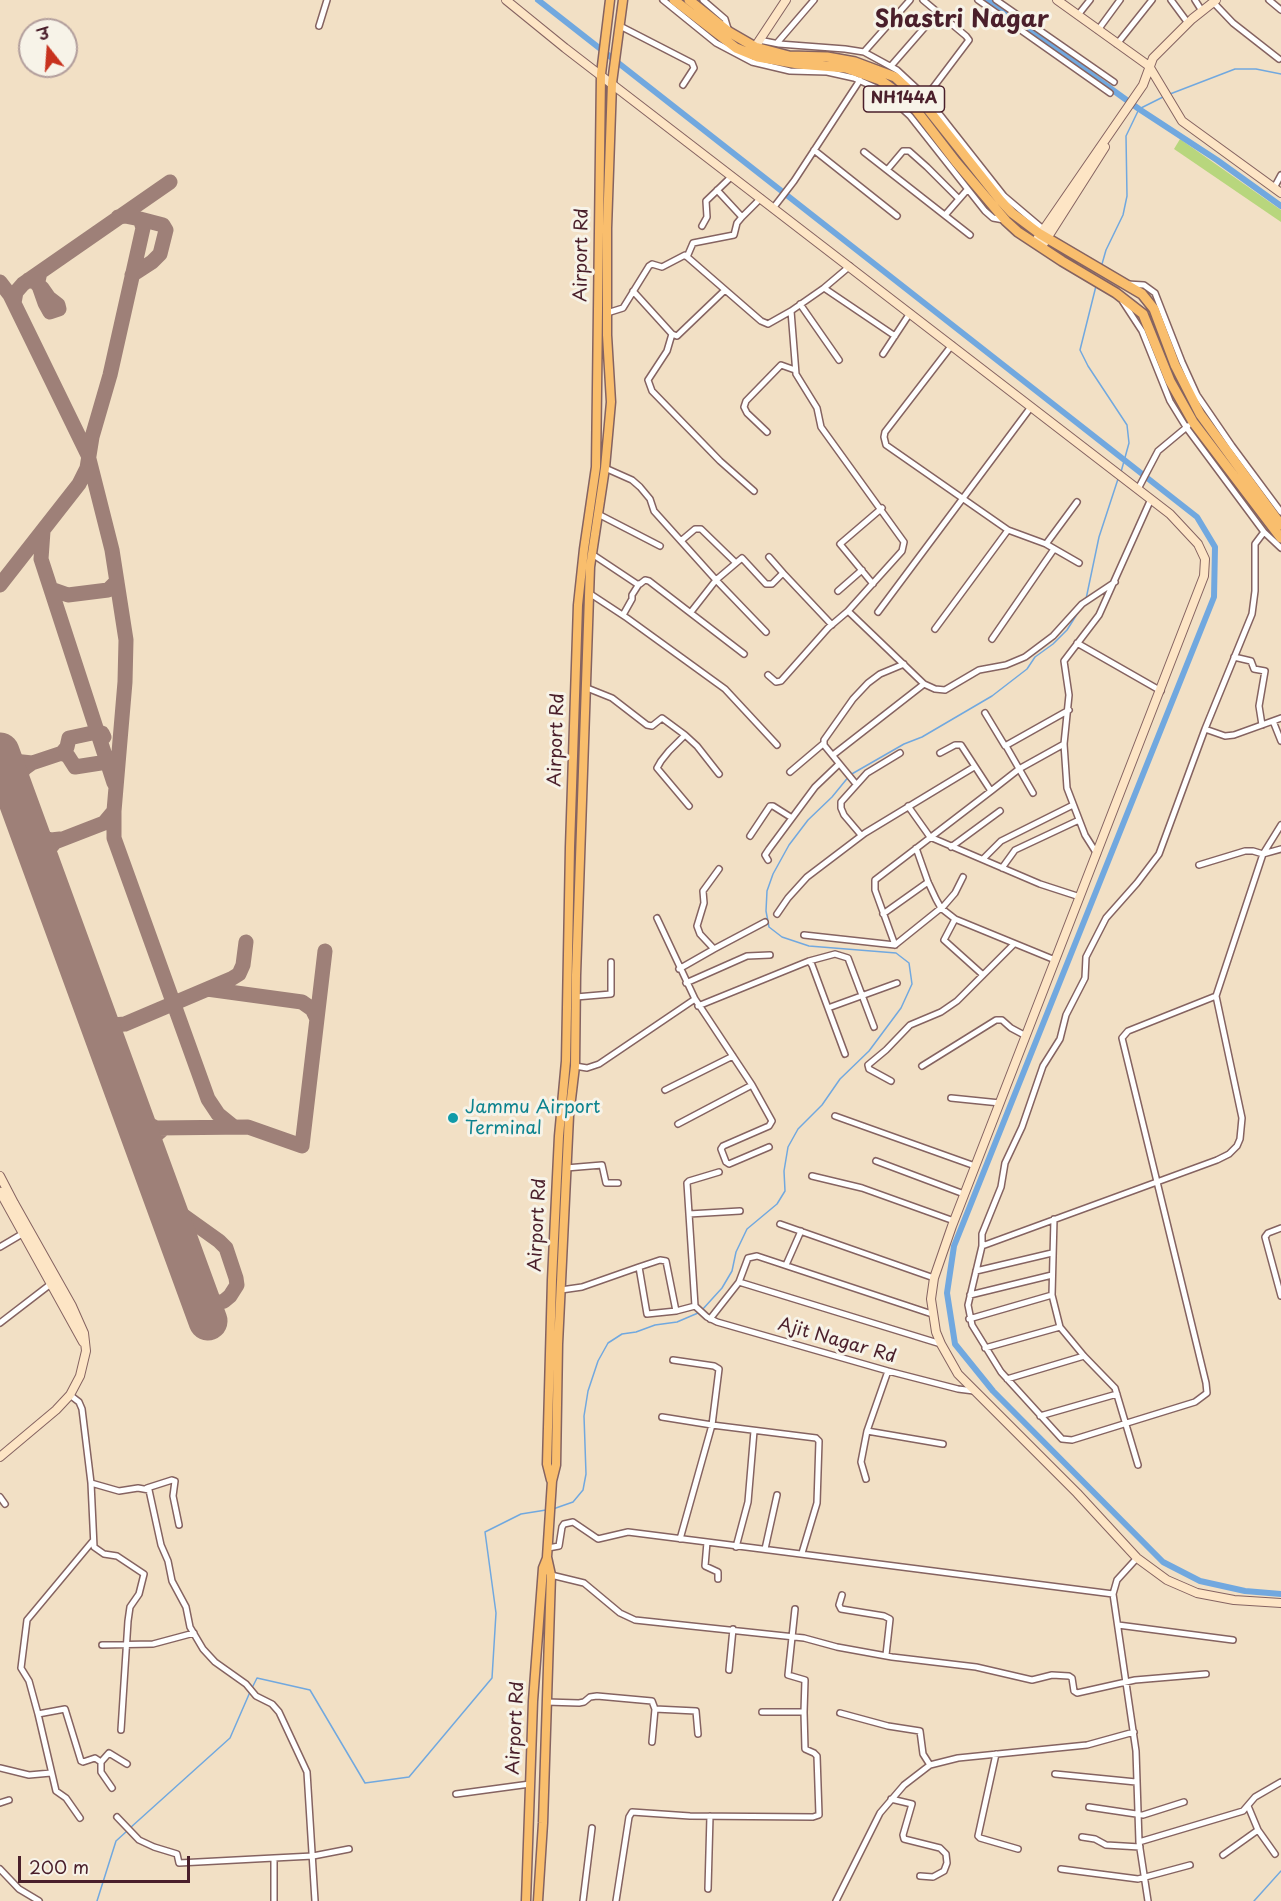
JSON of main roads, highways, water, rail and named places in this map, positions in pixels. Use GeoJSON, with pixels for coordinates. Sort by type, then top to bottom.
{"type":"FeatureCollection","features":[{"type":"Feature","properties":{"kind":"highway","name":"NH144A"},"geometry":{"type":"LineString","coordinates":[[674,0],[736,48],[758,57],[798,64],[846,68],[880,80],[916,110],[1018,232],[1041,238],[1142,294],[1154,309],[1175,365],[1205,415],[1281,525]]}},
{"type":"Feature","properties":{"kind":"highway","name":"NH144A"},"geometry":{"type":"LineString","coordinates":[[689,0],[729,32],[789,56],[827,57],[855,62],[895,77],[923,103],[1000,200],[1018,218],[1087,276],[1116,292],[1143,314],[1190,424],[1281,538]]}},
{"type":"Feature","properties":{"kind":"main road","name":"Airport Rd"},"geometry":{"type":"LineString","coordinates":[[551,1484],[547,1464],[552,1280],[559,1136],[566,1061],[578,605],[596,466],[601,74],[610,0]]}},
{"type":"Feature","properties":{"kind":"main road"},"geometry":{"type":"LineString","coordinates":[[538,1901],[543,1823],[551,1575],[547,1557],[551,1484],[556,1465],[558,1344],[566,1168],[575,1066],[589,593],[592,554],[605,468],[610,402],[607,228],[612,83],[623,0]]}},
{"type":"Feature","properties":{"kind":"main road","name":"Airport Rd"},"geometry":{"type":"LineString","coordinates":[[526,1901],[533,1701],[543,1568],[547,1557]]}},
{"type":"Feature","properties":{"kind":"waterway"},"geometry":{"type":"LineString","coordinates":[[538,0],[1197,517],[1215,547],[1214,597],[954,1246],[947,1293],[955,1344],[993,1391],[1163,1562],[1200,1581],[1245,1591],[1281,1594]]}},
{"type":"Feature","properties":{"kind":"waterway"},"geometry":{"type":"LineString","coordinates":[[988,0],[1139,109],[1217,160],[1281,206]]}},
{"type":"Feature","properties":{"kind":"waterway"},"geometry":{"type":"LineString","coordinates":[[1170,94],[1235,69],[1256,69],[1281,74]]}},
{"type":"Feature","properties":{"kind":"waterway"},"geometry":{"type":"LineString","coordinates":[[1102,264],[1106,250],[1123,215],[1127,196],[1126,136],[1139,109],[1163,97]]}},
{"type":"Feature","properties":{"kind":"waterway"},"geometry":{"type":"LineString","coordinates":[[1096,286],[1080,350],[1127,425],[1129,443],[1121,472]]}},
{"type":"Feature","properties":{"kind":"waterway"},"geometry":{"type":"LineString","coordinates":[[1086,599],[1099,537],[1118,479]]}},
{"type":"Feature","properties":{"kind":"waterway"},"geometry":{"type":"LineString","coordinates":[[702,1310],[722,1288],[732,1271],[736,1252],[747,1229],[777,1204],[785,1191],[784,1171],[788,1147],[798,1129],[822,1105],[840,1079],[869,1051],[901,1008],[912,984],[909,963],[896,953],[809,946],[782,937],[769,927],[766,911],[767,891],[773,874],[789,845],[808,820],[832,797],[850,775],[992,696],[1027,669],[1035,657],[1053,644],[1067,630],[1079,611]]}},
{"type":"Feature","properties":{"kind":"waterway"},"geometry":{"type":"LineString","coordinates":[[553,1509],[573,1502],[583,1490],[586,1474],[584,1416],[588,1391],[598,1361],[608,1343],[622,1334],[677,1322],[698,1313]]}},
{"type":"Feature","properties":{"kind":"waterway"},"geometry":{"type":"LineString","coordinates":[[252,1688],[257,1678],[310,1690],[365,1783],[409,1777],[492,1678],[496,1613],[485,1532],[521,1514],[546,1510]]}},
{"type":"Feature","properties":{"kind":"waterway"},"geometry":{"type":"LineString","coordinates":[[130,1828],[230,1738],[250,1692]]}},
{"type":"Feature","properties":{"kind":"waterway"},"geometry":{"type":"LineString","coordinates":[[97,1901],[116,1841],[127,1831]]}},
{"type":"Feature","properties":{"kind":"waterway"},"geometry":{"type":"LineString","coordinates":[[1254,1901],[1281,1871]]}},
{"type":"Feature","properties":{"kind":"place","name":"Jammu Airport Terminal"},"geometry":{"type":"Point","coordinates":[453,1118]}},
{"type":"Feature","properties":{"kind":"district","name":"Shastri Nagar"},"geometry":{"type":"Point","coordinates":[962,20]}}]}
